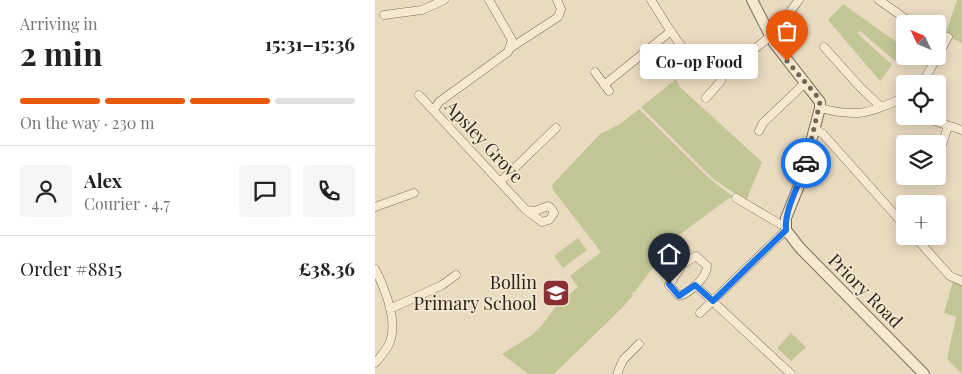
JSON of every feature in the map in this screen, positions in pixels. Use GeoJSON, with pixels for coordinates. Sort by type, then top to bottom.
{"type":"FeatureCollection","features":[{"type":"Feature","properties":{"kind":"street"},"geometry":{"type":"LineString","coordinates":[[384,15],[422,10],[444,0]]}},
{"type":"Feature","properties":{"kind":"street"},"geometry":{"type":"LineString","coordinates":[[489,0],[512,40],[511,48]]}},
{"type":"Feature","properties":{"kind":"street"},"geometry":{"type":"LineString","coordinates":[[434,110],[439,102],[509,52],[511,48],[558,17],[561,9],[557,0]]}},
{"type":"Feature","properties":{"kind":"street"},"geometry":{"type":"LineString","coordinates":[[651,0],[671,31],[687,51],[703,67],[713,72],[722,71],[770,36],[799,0]]}},
{"type":"Feature","properties":{"kind":"street"},"geometry":{"type":"LineString","coordinates":[[700,313],[785,227],[791,203],[800,184],[820,108],[817,96],[770,36],[752,0]]}},
{"type":"Feature","properties":{"kind":"street"},"geometry":{"type":"LineString","coordinates":[[879,0],[888,2],[903,15]]}},
{"type":"Feature","properties":{"kind":"street"},"geometry":{"type":"LineString","coordinates":[[595,72],[607,88],[671,31]]}},
{"type":"Feature","properties":{"kind":"street"},"geometry":{"type":"LineString","coordinates":[[824,47],[881,108]]}},
{"type":"Feature","properties":{"kind":"street"},"geometry":{"type":"LineString","coordinates":[[707,98],[721,81],[722,71]]}},
{"type":"Feature","properties":{"kind":"street"},"geometry":{"type":"LineString","coordinates":[[759,131],[763,123],[806,82]]}},
{"type":"Feature","properties":{"kind":"street","name":"Apsley Grove"},"geometry":{"type":"LineString","coordinates":[[419,95],[526,210]]}},
{"type":"Feature","properties":{"kind":"street"},"geometry":{"type":"LineString","coordinates":[[820,108],[839,113],[861,115],[896,102]]}},
{"type":"Feature","properties":{"kind":"street"},"geometry":{"type":"LineString","coordinates":[[945,125],[962,130]]}},
{"type":"Feature","properties":{"kind":"street"},"geometry":{"type":"LineString","coordinates":[[945,135],[948,126]]}},
{"type":"Feature","properties":{"kind":"street"},"geometry":{"type":"LineString","coordinates":[[500,182],[556,128]]}},
{"type":"Feature","properties":{"kind":"street"},"geometry":{"type":"LineString","coordinates":[[815,129],[823,134],[896,216]]}},
{"type":"Feature","properties":{"kind":"street"},"geometry":{"type":"LineString","coordinates":[[375,207],[414,192]]}},
{"type":"Feature","properties":{"kind":"street"},"geometry":{"type":"LineString","coordinates":[[736,198],[785,227]]}},
{"type":"Feature","properties":{"kind":"street","name":"Priory Road"},"geometry":{"type":"LineString","coordinates":[[785,227],[801,248],[924,374]]}},
{"type":"Feature","properties":{"kind":"street"},"geometry":{"type":"LineString","coordinates":[[922,245],[950,276],[962,281]]}},
{"type":"Feature","properties":{"kind":"street"},"geometry":{"type":"LineString","coordinates":[[696,256],[707,266],[707,270],[695,285],[679,296],[669,284],[679,268],[696,256]]}},
{"type":"Feature","properties":{"kind":"street"},"geometry":{"type":"LineString","coordinates":[[375,269],[390,309],[391,338],[375,363]]}},
{"type":"Feature","properties":{"kind":"street"},"geometry":{"type":"LineString","coordinates":[[390,309],[442,285],[456,275]]}},
{"type":"Feature","properties":{"kind":"street"},"geometry":{"type":"LineString","coordinates":[[695,285],[791,374]]}},
{"type":"Feature","properties":{"kind":"street"},"geometry":{"type":"LineString","coordinates":[[617,374],[623,360],[639,344]]}},
{"type":"Feature","properties":{"kind":"green space"},"geometry":{"type":"Polygon","coordinates":[[[957,0],[962,0],[962,43],[946,35],[957,0]]]}},
{"type":"Feature","properties":{"kind":"green space"},"geometry":{"type":"Polygon","coordinates":[[[843,4],[896,42],[895,61],[860,31],[857,33],[892,65],[880,81],[828,20],[843,4]]]}},
{"type":"Feature","properties":{"kind":"green space"},"geometry":{"type":"Polygon","coordinates":[[[676,79],[680,87],[762,162],[746,201],[712,178],[641,107],[676,79]]]}},
{"type":"Feature","properties":{"kind":"green space"},"geometry":{"type":"Polygon","coordinates":[[[639,109],[709,178],[733,197],[675,238],[634,293],[631,291],[633,295],[624,306],[554,374],[528,374],[502,354],[531,336],[542,325],[558,304],[578,287],[570,276],[601,252],[553,190],[552,185],[600,134],[620,124],[639,109]]]}},
{"type":"Feature","properties":{"kind":"green space"},"geometry":{"type":"Polygon","coordinates":[[[578,238],[587,250],[563,268],[554,256],[578,238]]]}},
{"type":"Feature","properties":{"kind":"green space"},"geometry":{"type":"Polygon","coordinates":[[[953,281],[962,285],[962,374],[947,359],[956,317],[944,313],[953,281]]]}},
{"type":"Feature","properties":{"kind":"green space"},"geometry":{"type":"Polygon","coordinates":[[[791,333],[806,347],[791,361],[777,348],[791,333]]]}},
{"type":"Feature","properties":{"kind":"way so far"},"geometry":{"type":"LineString","coordinates":[[787,61],[820,102],[806,163]]}},
{"type":"Feature","properties":{"kind":"place","name":"Co-op Food"},"geometry":{"type":"Point","coordinates":[787,61]}},
{"type":"Feature","properties":{"kind":"place","name":"Bollin Primary School"},"geometry":{"type":"Point","coordinates":[556,293]}},
{"type":"Feature","properties":{"kind":"route"},"geometry":{"type":"LineString","coordinates":[[669,284],[679,296],[684,295],[695,285],[713,301],[786,230],[785,218],[800,184],[806,163]]}}]}
